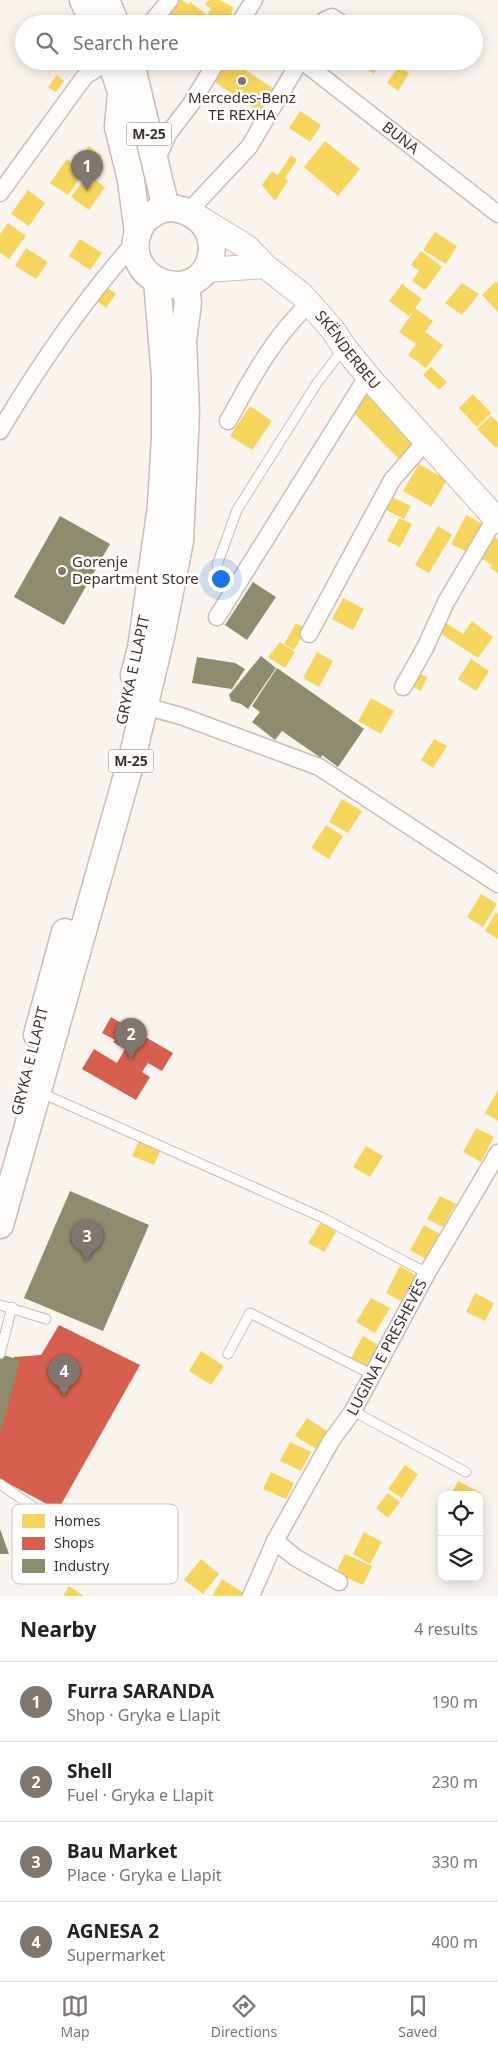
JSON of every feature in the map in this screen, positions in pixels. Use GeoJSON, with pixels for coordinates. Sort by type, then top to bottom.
{"type":"FeatureCollection","features":[{"type":"Feature","properties":{"kind":"main road"},"geometry":{"type":"LineString","coordinates":[[83,0],[90,15]]}},
{"type":"Feature","properties":{"kind":"main road"},"geometry":{"type":"LineString","coordinates":[[106,0],[112,15]]}},
{"type":"Feature","properties":{"kind":"main road","name":"M-25"},"geometry":{"type":"LineString","coordinates":[[113,70],[121,92],[118,127],[131,180],[136,237]]}},
{"type":"Feature","properties":{"kind":"main road","name":"M-25"},"geometry":{"type":"LineString","coordinates":[[132,70],[156,161],[178,210]]}},
{"type":"Feature","properties":{"kind":"main road"},"geometry":{"type":"LineString","coordinates":[[178,210],[155,211],[148,217],[136,237],[135,253],[143,269],[157,281],[167,284],[265,266]]}},
{"type":"Feature","properties":{"kind":"main road","name":"SKËNDERBEU"},"geometry":{"type":"LineString","coordinates":[[178,210],[247,247],[265,266],[310,303],[371,380],[496,519]]}},
{"type":"Feature","properties":{"kind":"main road","name":"GRYKA E LLAPIT"},"geometry":{"type":"LineString","coordinates":[[0,1225],[36,1091],[65,999],[133,754],[161,637],[180,542],[186,412],[183,340],[188,302],[195,278],[210,260],[212,249],[211,237],[206,226],[199,218],[178,210]]}},
{"type":"Feature","properties":{"kind":"main road","name":"GRYKA E LLAPIT"},"geometry":{"type":"LineString","coordinates":[[0,1163],[18,1109],[47,995],[116,748],[140,648],[161,506],[165,436],[165,377],[157,281]]}},
{"type":"Feature","properties":{"kind":"street"},"geometry":{"type":"LineString","coordinates":[[158,15],[170,0]]}},
{"type":"Feature","properties":{"kind":"street"},"geometry":{"type":"LineString","coordinates":[[245,15],[254,0]]}},
{"type":"Feature","properties":{"kind":"street"},"geometry":{"type":"LineString","coordinates":[[0,193],[85,76],[95,70]]}},
{"type":"Feature","properties":{"kind":"street"},"geometry":{"type":"LineString","coordinates":[[156,161],[168,134],[191,104],[212,70]]}},
{"type":"Feature","properties":{"kind":"street","name":"BUNA"},"geometry":{"type":"LineString","coordinates":[[178,210],[249,147],[296,70]]}},
{"type":"Feature","properties":{"kind":"street","name":"BUNA"},"geometry":{"type":"LineString","coordinates":[[313,70],[498,214]]}},
{"type":"Feature","properties":{"kind":"street"},"geometry":{"type":"LineString","coordinates":[[0,432],[17,402],[90,298],[136,237]]}},
{"type":"Feature","properties":{"kind":"street"},"geometry":{"type":"LineString","coordinates":[[228,421],[262,361],[290,322],[310,303]]}},
{"type":"Feature","properties":{"kind":"street"},"geometry":{"type":"LineString","coordinates":[[218,617],[362,386],[371,380]]}},
{"type":"Feature","properties":{"kind":"street"},"geometry":{"type":"LineString","coordinates":[[309,634],[392,480],[420,448],[424,440]]}},
{"type":"Feature","properties":{"kind":"street","name":"SKËNDERBEU"},"geometry":{"type":"LineString","coordinates":[[403,687],[425,648],[446,602],[496,519]]}},
{"type":"Feature","properties":{"kind":"street","name":"GRYKA E LLAPIT"},"geometry":{"type":"LineString","coordinates":[[144,706],[189,719],[319,767],[498,884]]}},
{"type":"Feature","properties":{"kind":"street","name":"LUGINA E PRESHEVËS"},"geometry":{"type":"LineString","coordinates":[[251,1596],[274,1541],[331,1441],[353,1411],[427,1273],[498,1153]]}},
{"type":"Feature","properties":{"kind":"street"},"geometry":{"type":"LineString","coordinates":[[274,1541],[296,1558],[340,1582]]}},
{"type":"Feature","properties":{"kind":"lane"},"geometry":{"type":"LineString","coordinates":[[217,565],[237,510],[317,382],[344,347]]}},
{"type":"Feature","properties":{"kind":"lane"},"geometry":{"type":"LineString","coordinates":[[36,1091],[321,1217],[427,1273]]}},
{"type":"Feature","properties":{"kind":"lane"},"geometry":{"type":"LineString","coordinates":[[0,1305],[46,1319]]}},
{"type":"Feature","properties":{"kind":"lane"},"geometry":{"type":"LineString","coordinates":[[0,1354],[12,1308]]}},
{"type":"Feature","properties":{"kind":"lane"},"geometry":{"type":"LineString","coordinates":[[228,1354],[250,1313],[372,1374]]}},
{"type":"Feature","properties":{"kind":"lane"},"geometry":{"type":"LineString","coordinates":[[353,1411],[466,1472]]}},
{"type":"Feature","properties":{"kind":"lane"},"geometry":{"type":"LineString","coordinates":[[0,1484],[29,1504]]}},
{"type":"Feature","properties":{"kind":"building: Homes"},"geometry":{"type":"Polygon","coordinates":[[[178,0],[182,0],[189,5],[190,2],[206,14],[205,15],[167,15],[178,0]]]}},
{"type":"Feature","properties":{"kind":"building: Homes"},"geometry":{"type":"Polygon","coordinates":[[[209,0],[219,0],[233,7],[231,15],[207,15],[211,8],[205,5],[209,0]]]}},
{"type":"Feature","properties":{"kind":"building: Homes"},"geometry":{"type":"Polygon","coordinates":[[[218,70],[246,70],[274,89],[259,112],[212,80],[218,70]]]}},
{"type":"Feature","properties":{"kind":"building: Homes"},"geometry":{"type":"Polygon","coordinates":[[[368,70],[376,70],[374,74],[368,70]]]}},
{"type":"Feature","properties":{"kind":"building: Homes"},"geometry":{"type":"Polygon","coordinates":[[[396,70],[405,70],[409,73],[398,91],[387,83],[396,70]]]}},
{"type":"Feature","properties":{"kind":"building: Homes"},"geometry":{"type":"Polygon","coordinates":[[[57,75],[64,81],[56,92],[48,87],[57,75]]]}},
{"type":"Feature","properties":{"kind":"building: Homes"},"geometry":{"type":"Polygon","coordinates":[[[300,111],[321,125],[310,142],[289,128],[300,111]]]}},
{"type":"Feature","properties":{"kind":"building: Homes"},"geometry":{"type":"Polygon","coordinates":[[[325,141],[360,169],[338,196],[304,167],[325,141]]]}},
{"type":"Feature","properties":{"kind":"building: Homes"},"geometry":{"type":"Polygon","coordinates":[[[89,146],[102,156],[92,169],[79,158],[89,146]]]}},
{"type":"Feature","properties":{"kind":"building: Homes"},"geometry":{"type":"Polygon","coordinates":[[[291,155],[297,160],[285,178],[288,181],[275,201],[262,185],[272,171],[278,175],[291,155]]]}},
{"type":"Feature","properties":{"kind":"building: Homes"},"geometry":{"type":"Polygon","coordinates":[[[67,159],[84,172],[68,195],[50,183],[67,159]]]}},
{"type":"Feature","properties":{"kind":"building: Homes"},"geometry":{"type":"Polygon","coordinates":[[[88,174],[105,187],[89,210],[71,197],[88,174]]]}},
{"type":"Feature","properties":{"kind":"building: Homes"},"geometry":{"type":"Polygon","coordinates":[[[28,190],[45,203],[29,226],[11,214],[28,190]]]}},
{"type":"Feature","properties":{"kind":"building: Homes"},"geometry":{"type":"Polygon","coordinates":[[[8,223],[26,236],[9,259],[0,253],[0,234],[8,223]]]}},
{"type":"Feature","properties":{"kind":"building: Homes"},"geometry":{"type":"Polygon","coordinates":[[[435,232],[457,246],[446,264],[423,250],[435,232]]]}},
{"type":"Feature","properties":{"kind":"building: Homes"},"geometry":{"type":"Polygon","coordinates":[[[80,239],[102,253],[90,270],[69,256],[80,239]]]}},
{"type":"Feature","properties":{"kind":"building: Homes"},"geometry":{"type":"Polygon","coordinates":[[[26,248],[48,262],[36,279],[15,266],[26,248]]]}},
{"type":"Feature","properties":{"kind":"building: Homes"},"geometry":{"type":"Polygon","coordinates":[[[421,251],[442,267],[425,290],[412,281],[419,271],[411,265],[421,251]]]}},
{"type":"Feature","properties":{"kind":"building: Homes"},"geometry":{"type":"Polygon","coordinates":[[[496,281],[498,283],[498,312],[482,295],[496,281]]]}},
{"type":"Feature","properties":{"kind":"building: Homes"},"geometry":{"type":"Polygon","coordinates":[[[462,283],[479,294],[462,315],[445,303],[462,283]]]}},
{"type":"Feature","properties":{"kind":"building: Homes"},"geometry":{"type":"Polygon","coordinates":[[[402,284],[422,299],[415,308],[433,321],[425,332],[443,345],[426,368],[408,355],[416,344],[399,332],[414,311],[409,316],[389,301],[402,284]]]}},
{"type":"Feature","properties":{"kind":"building: Homes"},"geometry":{"type":"Polygon","coordinates":[[[106,287],[116,294],[106,308],[97,301],[106,287]]]}},
{"type":"Feature","properties":{"kind":"building: Homes"},"geometry":{"type":"Polygon","coordinates":[[[431,367],[447,382],[439,390],[423,375],[431,367]]]}},
{"type":"Feature","properties":{"kind":"building: Homes"},"geometry":{"type":"Polygon","coordinates":[[[363,391],[415,444],[400,460],[350,409],[363,391]]]}},
{"type":"Feature","properties":{"kind":"building: Homes"},"geometry":{"type":"Polygon","coordinates":[[[473,394],[491,413],[477,427],[459,408],[473,394]]]}},
{"type":"Feature","properties":{"kind":"building: Homes"},"geometry":{"type":"Polygon","coordinates":[[[250,406],[272,421],[252,450],[230,436],[250,406]]]}},
{"type":"Feature","properties":{"kind":"building: Homes"},"geometry":{"type":"Polygon","coordinates":[[[491,416],[498,422],[498,446],[496,448],[477,429],[491,416]]]}},
{"type":"Feature","properties":{"kind":"building: Homes"},"geometry":{"type":"Polygon","coordinates":[[[419,464],[447,480],[431,507],[403,491],[419,464]]]}},
{"type":"Feature","properties":{"kind":"building: Homes"},"geometry":{"type":"Polygon","coordinates":[[[388,495],[411,506],[404,519],[382,508],[388,495]]]}},
{"type":"Feature","properties":{"kind":"building: Homes"},"geometry":{"type":"Polygon","coordinates":[[[466,515],[486,526],[471,554],[451,544],[466,515]]]}},
{"type":"Feature","properties":{"kind":"building: Homes"},"geometry":{"type":"Polygon","coordinates":[[[399,518],[412,524],[400,547],[387,541],[399,518]]]}},
{"type":"Feature","properties":{"kind":"building: Homes"},"geometry":{"type":"Polygon","coordinates":[[[438,526],[452,535],[429,573],[415,565],[438,526]]]}},
{"type":"Feature","properties":{"kind":"building: Homes"},"geometry":{"type":"Polygon","coordinates":[[[495,537],[498,539],[498,573],[490,568],[492,565],[481,558],[495,537]]]}},
{"type":"Feature","properties":{"kind":"building: Homes"},"geometry":{"type":"Polygon","coordinates":[[[343,598],[364,609],[353,630],[332,619],[343,598]]]}},
{"type":"Feature","properties":{"kind":"building: Homes"},"geometry":{"type":"Polygon","coordinates":[[[442,620],[463,634],[472,621],[493,637],[478,658],[435,630],[442,620]]]}},
{"type":"Feature","properties":{"kind":"building: Homes"},"geometry":{"type":"Polygon","coordinates":[[[296,623],[306,629],[294,650],[284,644],[296,623]]]}},
{"type":"Feature","properties":{"kind":"building: Homes"},"geometry":{"type":"Polygon","coordinates":[[[280,642],[295,652],[285,668],[268,657],[280,642]]]}},
{"type":"Feature","properties":{"kind":"building: Homes"},"geometry":{"type":"Polygon","coordinates":[[[317,652],[333,661],[319,687],[303,678],[317,652]]]}},
{"type":"Feature","properties":{"kind":"building: Homes"},"geometry":{"type":"Polygon","coordinates":[[[471,659],[489,671],[476,691],[458,679],[471,659]]]}},
{"type":"Feature","properties":{"kind":"building: Homes"},"geometry":{"type":"Polygon","coordinates":[[[416,672],[427,677],[421,691],[410,685],[416,672]]]}},
{"type":"Feature","properties":{"kind":"building: Homes"},"geometry":{"type":"Polygon","coordinates":[[[371,698],[394,711],[381,734],[358,721],[371,698]]]}},
{"type":"Feature","properties":{"kind":"building: Homes"},"geometry":{"type":"Polygon","coordinates":[[[434,739],[447,746],[433,768],[421,760],[434,739]]]}},
{"type":"Feature","properties":{"kind":"building: Homes"},"geometry":{"type":"Polygon","coordinates":[[[342,799],[362,811],[348,833],[329,822],[342,799]]]}},
{"type":"Feature","properties":{"kind":"building: Homes"},"geometry":{"type":"Polygon","coordinates":[[[326,825],[343,836],[329,859],[311,848],[326,825]]]}},
{"type":"Feature","properties":{"kind":"building: Homes"},"geometry":{"type":"Polygon","coordinates":[[[481,894],[497,904],[483,927],[467,917],[481,894]]]}},
{"type":"Feature","properties":{"kind":"building: Homes"},"geometry":{"type":"Polygon","coordinates":[[[496,912],[498,914],[498,939],[485,931],[496,912]]]}},
{"type":"Feature","properties":{"kind":"building: Homes"},"geometry":{"type":"Polygon","coordinates":[[[498,1090],[498,1121],[485,1113],[498,1090]]]}},
{"type":"Feature","properties":{"kind":"building: Homes"},"geometry":{"type":"Polygon","coordinates":[[[476,1128],[494,1137],[481,1162],[463,1152],[476,1128]]]}},
{"type":"Feature","properties":{"kind":"building: Homes"},"geometry":{"type":"Polygon","coordinates":[[[139,1140],[161,1149],[154,1165],[132,1156],[139,1140]]]}},
{"type":"Feature","properties":{"kind":"building: Homes"},"geometry":{"type":"Polygon","coordinates":[[[366,1146],[383,1156],[370,1177],[353,1167],[366,1146]]]}},
{"type":"Feature","properties":{"kind":"building: Homes"},"geometry":{"type":"Polygon","coordinates":[[[440,1196],[456,1204],[443,1227],[427,1219],[440,1196]]]}},
{"type":"Feature","properties":{"kind":"building: Homes"},"geometry":{"type":"Polygon","coordinates":[[[321,1222],[336,1232],[324,1252],[308,1243],[321,1222]]]}},
{"type":"Feature","properties":{"kind":"building: Homes"},"geometry":{"type":"Polygon","coordinates":[[[424,1225],[440,1234],[426,1259],[410,1250],[424,1225]]]}},
{"type":"Feature","properties":{"kind":"building: Homes"},"geometry":{"type":"Polygon","coordinates":[[[400,1266],[417,1276],[403,1302],[386,1293],[400,1266]]]}},
{"type":"Feature","properties":{"kind":"building: Homes"},"geometry":{"type":"Polygon","coordinates":[[[475,1293],[494,1303],[485,1321],[466,1312],[475,1293]]]}},
{"type":"Feature","properties":{"kind":"building: Homes"},"geometry":{"type":"Polygon","coordinates":[[[371,1298],[390,1308],[375,1333],[356,1322],[371,1298]]]}},
{"type":"Feature","properties":{"kind":"building: Homes"},"geometry":{"type":"Polygon","coordinates":[[[363,1336],[379,1345],[367,1367],[351,1358],[363,1336]]]}},
{"type":"Feature","properties":{"kind":"building: Homes"},"geometry":{"type":"Polygon","coordinates":[[[201,1351],[224,1366],[211,1385],[189,1371],[201,1351]]]}},
{"type":"Feature","properties":{"kind":"building: Homes"},"geometry":{"type":"Polygon","coordinates":[[[307,1418],[327,1431],[316,1449],[295,1436],[307,1418]]]}},
{"type":"Feature","properties":{"kind":"building: Homes"},"geometry":{"type":"Polygon","coordinates":[[[290,1442],[311,1452],[301,1471],[280,1461],[290,1442]]]}},
{"type":"Feature","properties":{"kind":"building: Homes"},"geometry":{"type":"Polygon","coordinates":[[[405,1465],[418,1474],[402,1498],[388,1489],[405,1465]]]}},
{"type":"Feature","properties":{"kind":"building: Homes"},"geometry":{"type":"Polygon","coordinates":[[[271,1472],[294,1483],[286,1499],[263,1489],[271,1472]]]}},
{"type":"Feature","properties":{"kind":"building: Homes"},"geometry":{"type":"Polygon","coordinates":[[[458,1481],[477,1491],[453,1491],[458,1481]]]}},
{"type":"Feature","properties":{"kind":"building: Homes"},"geometry":{"type":"Polygon","coordinates":[[[388,1493],[400,1502],[388,1518],[376,1508],[388,1493]]]}},
{"type":"Feature","properties":{"kind":"building: Homes"},"geometry":{"type":"Polygon","coordinates":[[[364,1532],[382,1542],[370,1564],[353,1554],[364,1532]]]}},
{"type":"Feature","properties":{"kind":"building: Homes"},"geometry":{"type":"Polygon","coordinates":[[[345,1554],[372,1566],[363,1585],[336,1573],[345,1554]]]}},
{"type":"Feature","properties":{"kind":"building: Homes"},"geometry":{"type":"Polygon","coordinates":[[[201,1559],[219,1574],[203,1594],[184,1580],[201,1559]]]}},
{"type":"Feature","properties":{"kind":"building: Homes"},"geometry":{"type":"Polygon","coordinates":[[[222,1579],[247,1595],[212,1596],[222,1579]]]}},
{"type":"Feature","properties":{"kind":"building: Homes"},"geometry":{"type":"Polygon","coordinates":[[[69,1586],[84,1596],[63,1596],[69,1586]]]}},
{"type":"Feature","properties":{"kind":"building: Shops"},"geometry":{"type":"Polygon","coordinates":[[[111,1017],[173,1053],[162,1071],[148,1063],[142,1072],[150,1077],[136,1100],[82,1069],[94,1049],[117,1063],[125,1049],[113,1042],[115,1040],[102,1033],[111,1017]]]}},
{"type":"Feature","properties":{"kind":"building: Shops"},"geometry":{"type":"Polygon","coordinates":[[[59,1325],[140,1365],[61,1504],[47,1504],[0,1479],[0,1428],[14,1357],[41,1355],[59,1325]]]}},
{"type":"Feature","properties":{"kind":"building: Industry","name":"Gorenje Department Store"},"geometry":{"type":"Polygon","coordinates":[[[60,516],[110,544],[64,625],[14,597],[60,516]]]}},
{"type":"Feature","properties":{"kind":"building: Industry"},"geometry":{"type":"Polygon","coordinates":[[[253,582],[276,597],[247,640],[225,625],[253,582]]]}},
{"type":"Feature","properties":{"kind":"building: Industry"},"geometry":{"type":"Polygon","coordinates":[[[261,656],[276,668],[248,709],[241,704],[231,701],[229,695],[261,656]]]}},
{"type":"Feature","properties":{"kind":"building: Industry"},"geometry":{"type":"Polygon","coordinates":[[[197,657],[235,663],[245,669],[232,689],[192,683],[197,657]]]}},
{"type":"Feature","properties":{"kind":"building: Industry"},"geometry":{"type":"Polygon","coordinates":[[[277,668],[364,729],[338,767],[322,755],[321,758],[282,731],[275,740],[252,722],[260,712],[252,706],[277,668]]]}},
{"type":"Feature","properties":{"kind":"building: Industry"},"geometry":{"type":"Polygon","coordinates":[[[70,1191],[149,1225],[103,1331],[24,1298],[70,1191]]]}},
{"type":"Feature","properties":{"kind":"building: Industry"},"geometry":{"type":"Polygon","coordinates":[[[0,1354],[20,1360],[1,1431],[0,1431],[0,1354]]]}},
{"type":"Feature","properties":{"kind":"building: Industry"},"geometry":{"type":"Polygon","coordinates":[[[0,1529],[9,1554],[0,1554],[0,1529]]]}},
{"type":"Feature","properties":{"kind":"place","name":"Mercedes-Benz TE REXHA"},"geometry":{"type":"Point","coordinates":[242,81]}},
{"type":"Feature","properties":{"kind":"place","name":"Furra SARANDA"},"geometry":{"type":"Point","coordinates":[87,191]}},
{"type":"Feature","properties":{"kind":"place","name":"Gorenje Department Store"},"geometry":{"type":"Point","coordinates":[62,571]}},
{"type":"Feature","properties":{"kind":"place","name":"Shell"},"geometry":{"type":"Point","coordinates":[131,1059]}},
{"type":"Feature","properties":{"kind":"place","name":"Bau Market"},"geometry":{"type":"Point","coordinates":[87,1261]}},
{"type":"Feature","properties":{"kind":"place","name":"AGNESA 2"},"geometry":{"type":"Point","coordinates":[64,1396]}}]}
